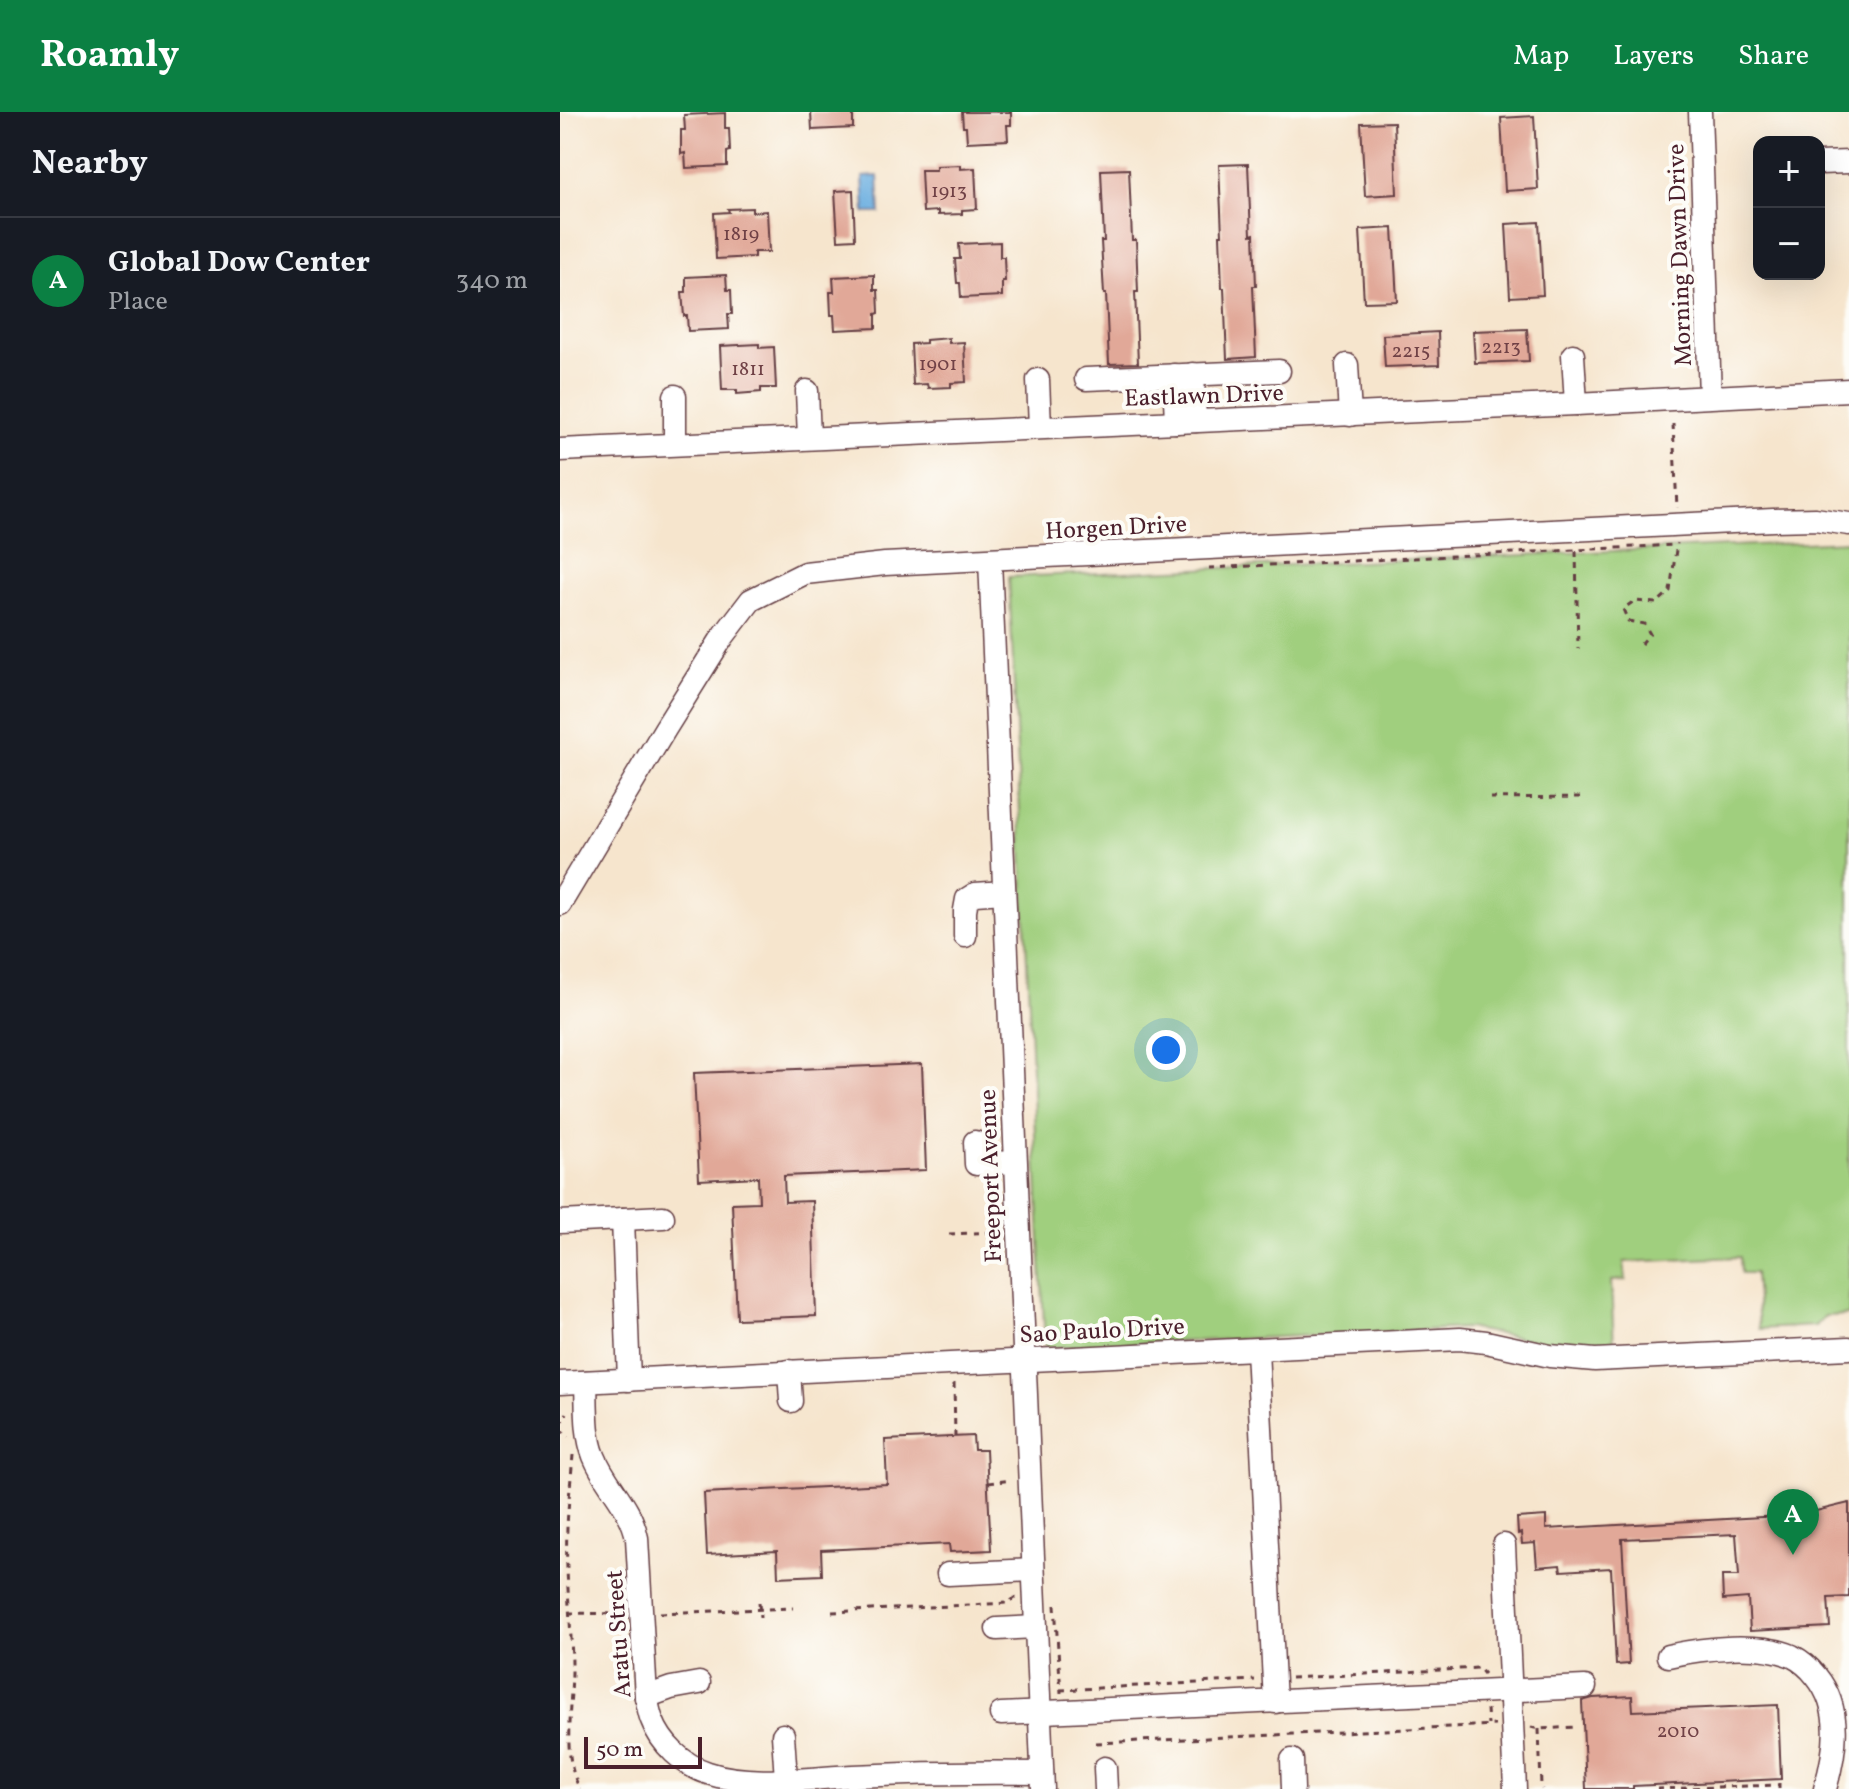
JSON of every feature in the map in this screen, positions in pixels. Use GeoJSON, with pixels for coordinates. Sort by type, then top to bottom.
{"type":"FeatureCollection","features":[{"type":"Feature","properties":{"kind":"street","name":"Morning Dawn Drive"},"geometry":{"type":"LineString","coordinates":[[1700,112],[1710,396]]}},
{"type":"Feature","properties":{"kind":"street"},"geometry":{"type":"LineString","coordinates":[[1825,163],[1849,162]]}},
{"type":"Feature","properties":{"kind":"street"},"geometry":{"type":"LineString","coordinates":[[1573,355],[1576,404]]}},
{"type":"Feature","properties":{"kind":"street"},"geometry":{"type":"LineString","coordinates":[[1347,365],[1350,415]]}},
{"type":"Feature","properties":{"kind":"street"},"geometry":{"type":"LineString","coordinates":[[1086,379],[1279,371]]}},
{"type":"Feature","properties":{"kind":"street"},"geometry":{"type":"LineString","coordinates":[[1184,375],[1185,421]]}},
{"type":"Feature","properties":{"kind":"street"},"geometry":{"type":"LineString","coordinates":[[1038,380],[1040,427]]}},
{"type":"Feature","properties":{"kind":"street","name":"Eastlawn Drive"},"geometry":{"type":"LineString","coordinates":[[560,450],[1849,390]]}},
{"type":"Feature","properties":{"kind":"street"},"geometry":{"type":"LineString","coordinates":[[807,391],[809,437]]}},
{"type":"Feature","properties":{"kind":"street"},"geometry":{"type":"LineString","coordinates":[[675,396],[675,444]]}},
{"type":"Feature","properties":{"kind":"street","name":"Horgen Drive"},"geometry":{"type":"LineString","coordinates":[[560,904],[722,638],[751,600],[805,573],[885,564],[1428,539],[1677,535],[1815,519],[1849,524]]}},
{"type":"Feature","properties":{"kind":"street","name":"Freeport Avenue"},"geometry":{"type":"LineString","coordinates":[[990,560],[1024,1360],[1024,1570],[1035,1627],[1042,1781]]}},
{"type":"Feature","properties":{"kind":"street"},"geometry":{"type":"LineString","coordinates":[[965,936],[967,899],[975,894],[1004,892]]}},
{"type":"Feature","properties":{"kind":"street"},"geometry":{"type":"LineString","coordinates":[[975,1142],[976,1164],[1015,1162]]}},
{"type":"Feature","properties":{"kind":"street"},"geometry":{"type":"LineString","coordinates":[[560,1222],[663,1217]]}},
{"type":"Feature","properties":{"kind":"street"},"geometry":{"type":"LineString","coordinates":[[623,1219],[629,1380]]}},
{"type":"Feature","properties":{"kind":"street","name":"Sao Paulo Drive"},"geometry":{"type":"LineString","coordinates":[[560,1383],[1460,1339],[1572,1359],[1645,1359],[1849,1348]]}},
{"type":"Feature","properties":{"kind":"street"},"geometry":{"type":"LineString","coordinates":[[1257,1350],[1275,1702]]}},
{"type":"Feature","properties":{"kind":"street"},"geometry":{"type":"LineString","coordinates":[[789,1371],[791,1401]]}},
{"type":"Feature","properties":{"kind":"street","name":"Aratu Street"},"geometry":{"type":"LineString","coordinates":[[586,1382],[593,1455],[635,1524],[646,1697],[652,1720],[664,1741],[683,1761],[706,1773],[733,1779],[932,1773],[1042,1781]]}},
{"type":"Feature","properties":{"kind":"street"},"geometry":{"type":"LineString","coordinates":[[1504,1545],[1515,1789]]}},
{"type":"Feature","properties":{"kind":"street"},"geometry":{"type":"LineString","coordinates":[[948,1574],[1024,1570]]}},
{"type":"Feature","properties":{"kind":"street"},"geometry":{"type":"LineString","coordinates":[[997,1629],[1035,1627]]}},
{"type":"Feature","properties":{"kind":"street"},"geometry":{"type":"LineString","coordinates":[[1668,1656],[1735,1648],[1791,1656],[1808,1665],[1826,1689],[1834,1720],[1835,1744],[1825,1789]]}},
{"type":"Feature","properties":{"kind":"street"},"geometry":{"type":"LineString","coordinates":[[646,1697],[699,1683]]}},
{"type":"Feature","properties":{"kind":"street"},"geometry":{"type":"LineString","coordinates":[[1001,1714],[1585,1687]]}},
{"type":"Feature","properties":{"kind":"street"},"geometry":{"type":"LineString","coordinates":[[783,1735],[786,1779]]}},
{"type":"Feature","properties":{"kind":"street"},"geometry":{"type":"LineString","coordinates":[[1292,1760],[1293,1789]]}},
{"type":"Feature","properties":{"kind":"path"},"geometry":{"type":"LineString","coordinates":[[1641,644],[1650,634],[1644,624],[1628,621],[1623,609],[1634,601],[1657,603],[1670,591],[1677,535],[1673,424]]}},
{"type":"Feature","properties":{"kind":"path"},"geometry":{"type":"LineString","coordinates":[[1207,568],[1576,551],[1677,535]]}},
{"type":"Feature","properties":{"kind":"path"},"geometry":{"type":"LineString","coordinates":[[1576,551],[1578,649]]}},
{"type":"Feature","properties":{"kind":"path"},"geometry":{"type":"LineString","coordinates":[[1490,798],[1584,797]]}},
{"type":"Feature","properties":{"kind":"path"},"geometry":{"type":"LineString","coordinates":[[990,1172],[992,1232]]}},
{"type":"Feature","properties":{"kind":"path"},"geometry":{"type":"LineString","coordinates":[[949,1234],[1018,1231]]}},
{"type":"Feature","properties":{"kind":"path"},"geometry":{"type":"LineString","coordinates":[[954,1363],[955,1437]]}},
{"type":"Feature","properties":{"kind":"path"},"geometry":{"type":"LineString","coordinates":[[560,1429],[571,1439]]}},
{"type":"Feature","properties":{"kind":"path"},"geometry":{"type":"LineString","coordinates":[[572,1447],[567,1530],[572,1664],[568,1751],[574,1780],[580,1789]]}},
{"type":"Feature","properties":{"kind":"path"},"geometry":{"type":"LineString","coordinates":[[832,1612],[1008,1603],[1015,1598],[1024,1570]]}},
{"type":"Feature","properties":{"kind":"path"},"geometry":{"type":"LineString","coordinates":[[759,1602],[760,1618]]}},
{"type":"Feature","properties":{"kind":"path"},"geometry":{"type":"LineString","coordinates":[[568,1613],[642,1614],[793,1608]]}},
{"type":"Feature","properties":{"kind":"path"},"geometry":{"type":"LineString","coordinates":[[1096,1743],[1523,1724],[1539,1729],[1577,1727]]}},
{"type":"Feature","properties":{"kind":"path"},"geometry":{"type":"LineString","coordinates":[[1539,1729],[1542,1789]]}},
{"type":"Feature","properties":{"kind":"path"},"geometry":{"type":"LineString","coordinates":[[1657,1789],[1779,1785]]}},
{"type":"Feature","properties":{"kind":"green space"},"geometry":{"type":"Polygon","coordinates":[[[1849,541],[1849,1315],[1825,1316],[1815,1326],[1759,1329],[1755,1273],[1741,1273],[1740,1257],[1624,1262],[1626,1280],[1611,1281],[1614,1348],[1569,1347],[1467,1328],[1045,1348],[1009,577],[1849,541]]]}},
{"type":"Feature","properties":{"kind":"water"},"geometry":{"type":"Polygon","coordinates":[[[878,176],[880,213],[865,213],[863,177],[878,176]]]}},
{"type":"Feature","properties":{"kind":"building"},"geometry":{"type":"Polygon","coordinates":[[[811,112],[853,112],[853,128],[812,130],[811,112]]]}},
{"type":"Feature","properties":{"kind":"building"},"geometry":{"type":"Polygon","coordinates":[[[962,112],[1011,112],[1011,125],[1007,125],[1008,140],[967,142],[962,112]]]}},
{"type":"Feature","properties":{"kind":"building"},"geometry":{"type":"Polygon","coordinates":[[[725,113],[730,151],[727,152],[727,166],[686,168],[685,153],[681,154],[684,115],[725,113]]]}},
{"type":"Feature","properties":{"kind":"building"},"geometry":{"type":"Polygon","coordinates":[[[1534,116],[1538,189],[1505,191],[1501,118],[1534,116]]]}},
{"type":"Feature","properties":{"kind":"building"},"geometry":{"type":"Polygon","coordinates":[[[1394,122],[1397,194],[1365,196],[1361,123],[1394,122]]]}},
{"type":"Feature","properties":{"kind":"building"},"geometry":{"type":"Polygon","coordinates":[[[1248,164],[1251,235],[1254,234],[1256,357],[1227,359],[1219,165],[1248,164]]]}},
{"type":"Feature","properties":{"kind":"building"},"geometry":{"type":"Polygon","coordinates":[[[960,165],[960,169],[975,168],[977,209],[962,210],[962,214],[923,212],[921,170],[960,165]]]}},
{"type":"Feature","properties":{"kind":"building"},"geometry":{"type":"Polygon","coordinates":[[[1129,169],[1132,240],[1136,240],[1138,363],[1109,364],[1101,241],[1104,241],[1101,170],[1129,169]]]}},
{"type":"Feature","properties":{"kind":"building"},"geometry":{"type":"Polygon","coordinates":[[[853,190],[855,239],[838,240],[835,191],[853,190]]]}},
{"type":"Feature","properties":{"kind":"building"},"geometry":{"type":"Polygon","coordinates":[[[752,208],[752,212],[767,211],[769,252],[754,252],[754,257],[716,259],[714,213],[752,208]]]}},
{"type":"Feature","properties":{"kind":"building"},"geometry":{"type":"Polygon","coordinates":[[[1539,222],[1543,295],[1510,297],[1506,224],[1539,222]]]}},
{"type":"Feature","properties":{"kind":"building"},"geometry":{"type":"Polygon","coordinates":[[[1393,228],[1397,301],[1364,302],[1360,230],[1393,228]]]}},
{"type":"Feature","properties":{"kind":"building"},"geometry":{"type":"Polygon","coordinates":[[[1000,242],[1005,281],[1002,281],[1002,296],[961,298],[955,259],[960,259],[959,244],[1000,242]]]}},
{"type":"Feature","properties":{"kind":"building"},"geometry":{"type":"Polygon","coordinates":[[[726,275],[727,290],[731,290],[729,329],[688,331],[682,292],[686,292],[686,277],[726,275]]]}},
{"type":"Feature","properties":{"kind":"building"},"geometry":{"type":"Polygon","coordinates":[[[874,275],[879,313],[876,314],[876,328],[835,330],[830,292],[834,292],[833,277],[874,275]]]}},
{"type":"Feature","properties":{"kind":"building"},"geometry":{"type":"Polygon","coordinates":[[[1527,329],[1529,361],[1475,363],[1473,331],[1527,329]]]}},
{"type":"Feature","properties":{"kind":"building"},"geometry":{"type":"Polygon","coordinates":[[[1438,332],[1439,365],[1385,367],[1383,335],[1438,332]]]}},
{"type":"Feature","properties":{"kind":"building"},"geometry":{"type":"Polygon","coordinates":[[[949,338],[949,343],[964,342],[966,382],[951,383],[951,387],[913,385],[911,344],[949,338]]]}},
{"type":"Feature","properties":{"kind":"building"},"geometry":{"type":"Polygon","coordinates":[[[759,344],[759,348],[774,347],[776,388],[737,394],[737,390],[722,390],[720,346],[759,344]]]}},
{"type":"Feature","properties":{"kind":"building"},"geometry":{"type":"Polygon","coordinates":[[[922,1064],[926,1170],[784,1176],[785,1202],[812,1201],[816,1316],[737,1319],[732,1203],[759,1202],[758,1177],[699,1180],[694,1073],[922,1064]]]}},
{"type":"Feature","properties":{"kind":"building"},"geometry":{"type":"Polygon","coordinates":[[[973,1436],[974,1450],[986,1450],[991,1550],[950,1552],[949,1544],[821,1550],[822,1575],[778,1577],[777,1551],[707,1555],[704,1493],[887,1484],[885,1440],[973,1436]]]}},
{"type":"Feature","properties":{"kind":"building"},"geometry":{"type":"Polygon","coordinates":[[[1849,1503],[1849,1597],[1828,1598],[1830,1627],[1750,1631],[1748,1598],[1723,1600],[1722,1576],[1739,1576],[1736,1534],[1622,1539],[1629,1664],[1616,1665],[1611,1568],[1561,1571],[1560,1565],[1537,1567],[1535,1543],[1522,1544],[1521,1533],[1518,1534],[1517,1518],[1546,1516],[1546,1529],[1780,1516],[1780,1512],[1812,1512],[1849,1503]]]}},
{"type":"Feature","properties":{"kind":"building"},"geometry":{"type":"Polygon","coordinates":[[[1632,1696],[1633,1711],[1778,1705],[1781,1779],[1633,1786],[1633,1789],[1586,1789],[1582,1701],[1632,1696]]]}},
{"type":"Feature","properties":{"kind":"place","name":"Global Dow Center"},"geometry":{"type":"Point","coordinates":[1793,1555]}}]}
